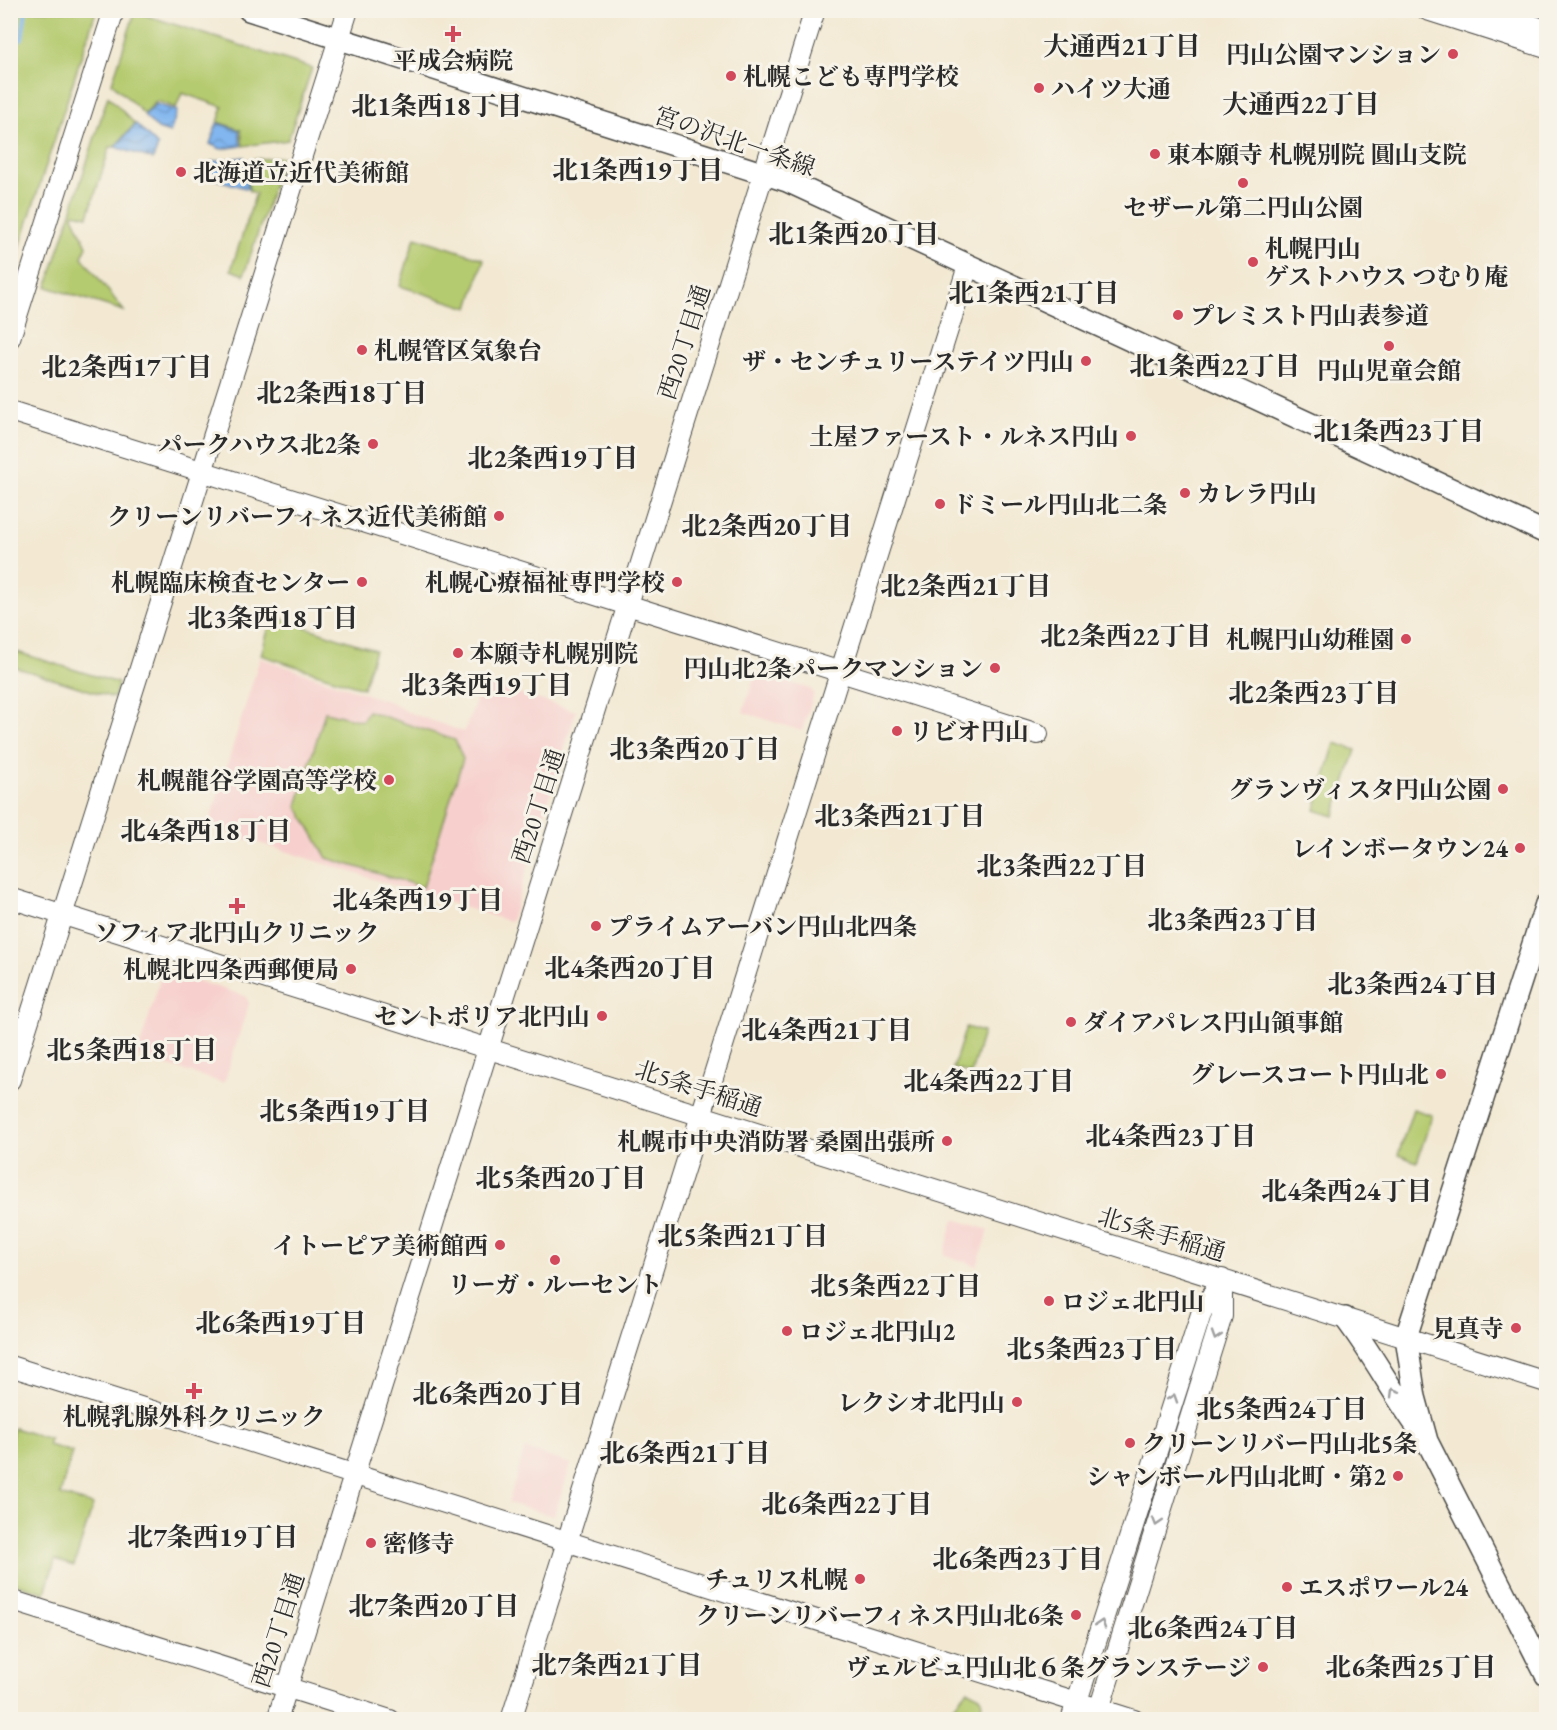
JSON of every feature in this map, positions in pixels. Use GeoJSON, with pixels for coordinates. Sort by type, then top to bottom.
{"type":"FeatureCollection","features":[{"type":"Feature","properties":{"kind":"main road","name":"宮の沢北一条線"},"geometry":{"type":"LineString","coordinates":[[249,10],[787,181],[1546,532]]}},
{"type":"Feature","properties":{"kind":"main road"},"geometry":{"type":"LineString","coordinates":[[1427,1441],[1415,1397],[1407,1337],[1546,904]]}},
{"type":"Feature","properties":{"kind":"main road"},"geometry":{"type":"LineString","coordinates":[[1346,1318],[1373,1354],[1394,1393],[1427,1441],[1546,1675]]}},
{"type":"Feature","properties":{"kind":"street"},"geometry":{"type":"LineString","coordinates":[[10,338],[114,10]]}},
{"type":"Feature","properties":{"kind":"street"},"geometry":{"type":"LineString","coordinates":[[10,1080],[348,10]]}},
{"type":"Feature","properties":{"kind":"street","name":"西20丁目通"},"geometry":{"type":"LineString","coordinates":[[276,1719],[815,10]]}},
{"type":"Feature","properties":{"kind":"street"},"geometry":{"type":"LineString","coordinates":[[1426,10],[1546,48]]}},
{"type":"Feature","properties":{"kind":"street"},"geometry":{"type":"LineString","coordinates":[[1486,10],[1546,30]]}},
{"type":"Feature","properties":{"kind":"street"},"geometry":{"type":"LineString","coordinates":[[511,1719],[968,266]]}},
{"type":"Feature","properties":{"kind":"street"},"geometry":{"type":"LineString","coordinates":[[10,411],[1038,734]]}},
{"type":"Feature","properties":{"kind":"street","name":"北5条手稲通"},"geometry":{"type":"LineString","coordinates":[[10,898],[1546,1382]]}},
{"type":"Feature","properties":{"kind":"street"},"geometry":{"type":"LineString","coordinates":[[1074,1711],[1202,1311],[1222,1279]]}},
{"type":"Feature","properties":{"kind":"street"},"geometry":{"type":"LineString","coordinates":[[1097,1714],[1222,1316],[1222,1279]]}},
{"type":"Feature","properties":{"kind":"street"},"geometry":{"type":"LineString","coordinates":[[10,1366],[567,1541],[1074,1711],[1134,1719]]}},
{"type":"Feature","properties":{"kind":"street"},"geometry":{"type":"LineString","coordinates":[[10,1600],[390,1719]]}},
{"type":"Feature","properties":{"kind":"shaded area","name":"札幌龍谷学園高等学校"},"geometry":{"type":"Polygon","coordinates":[[[260,658],[393,703],[405,711],[464,732],[477,698],[483,696],[487,684],[576,711],[511,922],[208,827],[260,658]]]}},
{"type":"Feature","properties":{"kind":"shaded area"},"geometry":{"type":"Polygon","coordinates":[[[756,672],[811,689],[814,694],[802,731],[743,712],[756,672]]]}},
{"type":"Feature","properties":{"kind":"shaded area"},"geometry":{"type":"Polygon","coordinates":[[[163,970],[245,996],[249,1003],[224,1083],[137,1056],[163,970]]]}},
{"type":"Feature","properties":{"kind":"shaded area"},"geometry":{"type":"Polygon","coordinates":[[[954,1219],[989,1230],[977,1266],[944,1255],[954,1219]]]}},
{"type":"Feature","properties":{"kind":"shaded area"},"geometry":{"type":"Polygon","coordinates":[[[525,1449],[571,1464],[554,1516],[508,1503],[525,1449]]]}},
{"type":"Feature","properties":{"kind":"green space"},"geometry":{"type":"Polygon","coordinates":[[[10,11],[96,11],[11,274],[10,11]]]}},
{"type":"Feature","properties":{"kind":"green space"},"geometry":{"type":"Polygon","coordinates":[[[135,12],[312,68],[288,140],[243,146],[241,130],[218,122],[223,107],[182,93],[176,108],[157,101],[144,114],[112,83],[135,12]]]}},
{"type":"Feature","properties":{"kind":"green space"},"geometry":{"type":"Polygon","coordinates":[[[108,96],[135,124],[114,147],[110,147],[88,216],[74,213],[73,216],[87,246],[82,257],[124,311],[47,287],[108,96]]]}},
{"type":"Feature","properties":{"kind":"green space"},"geometry":{"type":"Polygon","coordinates":[[[283,157],[244,275],[231,270],[256,193],[249,191],[247,160],[283,157]]]}},
{"type":"Feature","properties":{"kind":"green space"},"geometry":{"type":"Polygon","coordinates":[[[415,237],[484,259],[469,308],[400,286],[415,237]]]}},
{"type":"Feature","properties":{"kind":"green space"},"geometry":{"type":"Polygon","coordinates":[[[272,616],[375,650],[363,688],[261,655],[272,616]]]}},
{"type":"Feature","properties":{"kind":"green space"},"geometry":{"type":"Polygon","coordinates":[[[10,650],[118,683],[114,698],[11,666],[10,650]]]}},
{"type":"Feature","properties":{"kind":"green space"},"geometry":{"type":"Polygon","coordinates":[[[368,711],[455,740],[463,759],[423,887],[327,858],[297,806],[325,712],[362,721],[368,711]]]}},
{"type":"Feature","properties":{"kind":"green space"},"geometry":{"type":"Polygon","coordinates":[[[1335,743],[1356,750],[1334,816],[1315,810],[1335,743]]]}},
{"type":"Feature","properties":{"kind":"green space"},"geometry":{"type":"Polygon","coordinates":[[[966,1027],[983,1032],[971,1074],[953,1068],[966,1027]]]}},
{"type":"Feature","properties":{"kind":"green space"},"geometry":{"type":"Polygon","coordinates":[[[1413,1109],[1432,1115],[1417,1162],[1398,1155],[1413,1109]]]}},
{"type":"Feature","properties":{"kind":"green space"},"geometry":{"type":"Polygon","coordinates":[[[14,1428],[50,1439],[48,1445],[72,1452],[60,1495],[93,1505],[74,1566],[55,1560],[45,1593],[11,1582],[10,1441],[14,1428]]]}},
{"type":"Feature","properties":{"kind":"green space"},"geometry":{"type":"Polygon","coordinates":[[[968,1690],[980,1696],[982,1703],[977,1719],[941,1719],[968,1690]]]}},
{"type":"Feature","properties":{"kind":"water"},"geometry":{"type":"Polygon","coordinates":[[[156,104],[177,111],[170,133],[158,129],[144,116],[156,104]]]}},
{"type":"Feature","properties":{"kind":"water"},"geometry":{"type":"Polygon","coordinates":[[[217,123],[239,130],[241,146],[221,149],[210,144],[217,123]]]}},
{"type":"Feature","properties":{"kind":"water"},"geometry":{"type":"Polygon","coordinates":[[[136,124],[158,146],[153,159],[115,147],[136,124]]]}},
{"type":"Feature","properties":{"kind":"water"},"geometry":{"type":"Polygon","coordinates":[[[244,157],[248,189],[205,176],[210,162],[244,157]]]}},
{"type":"Feature","properties":{"kind":"waterway"},"geometry":{"type":"LineString","coordinates":[[10,46],[22,38],[26,10]]}},
{"type":"Feature","properties":{"kind":"place","name":"平成会病院"},"geometry":{"type":"Point","coordinates":[453,34]}},
{"type":"Feature","properties":{"kind":"place","name":"円山公園マンション"},"geometry":{"type":"Point","coordinates":[1453,54]}},
{"type":"Feature","properties":{"kind":"place","name":"札幌こども専門学校"},"geometry":{"type":"Point","coordinates":[731,76]}},
{"type":"Feature","properties":{"kind":"place","name":"ハイツ大通"},"geometry":{"type":"Point","coordinates":[1039,88]}},
{"type":"Feature","properties":{"kind":"place","name":"東本願寺 札幌別院 圓山支院"},"geometry":{"type":"Point","coordinates":[1155,154]}},
{"type":"Feature","properties":{"kind":"place","name":"北海道立近代美術館"},"geometry":{"type":"Point","coordinates":[181,172]}},
{"type":"Feature","properties":{"kind":"place","name":"セザール第二円山公園"},"geometry":{"type":"Point","coordinates":[1243,183]}},
{"type":"Feature","properties":{"kind":"place","name":"札幌円山 ゲストハウス つむり庵"},"geometry":{"type":"Point","coordinates":[1253,262]}},
{"type":"Feature","properties":{"kind":"place","name":"プレミスト円山表参道"},"geometry":{"type":"Point","coordinates":[1178,315]}},
{"type":"Feature","properties":{"kind":"place","name":"円山児童会館"},"geometry":{"type":"Point","coordinates":[1389,346]}},
{"type":"Feature","properties":{"kind":"place","name":"札幌管区気象台"},"geometry":{"type":"Point","coordinates":[362,350]}},
{"type":"Feature","properties":{"kind":"place","name":"ザ・センチュリーステイツ円山"},"geometry":{"type":"Point","coordinates":[1086,361]}},
{"type":"Feature","properties":{"kind":"place","name":"土屋ファースト・ルネス円山"},"geometry":{"type":"Point","coordinates":[1131,436]}},
{"type":"Feature","properties":{"kind":"place","name":"パークハウス北2条"},"geometry":{"type":"Point","coordinates":[373,444]}},
{"type":"Feature","properties":{"kind":"place","name":"カレラ円山"},"geometry":{"type":"Point","coordinates":[1185,493]}},
{"type":"Feature","properties":{"kind":"place","name":"ドミール円山北二条"},"geometry":{"type":"Point","coordinates":[940,504]}},
{"type":"Feature","properties":{"kind":"place","name":"クリーンリバーフィネス近代美術館"},"geometry":{"type":"Point","coordinates":[499,516]}},
{"type":"Feature","properties":{"kind":"place","name":"札幌臨床検査センター"},"geometry":{"type":"Point","coordinates":[362,582]}},
{"type":"Feature","properties":{"kind":"place","name":"札幌心療福祉専門学校"},"geometry":{"type":"Point","coordinates":[677,582]}},
{"type":"Feature","properties":{"kind":"place","name":"札幌円山幼稚園"},"geometry":{"type":"Point","coordinates":[1406,639]}},
{"type":"Feature","properties":{"kind":"place","name":"本願寺札幌別院"},"geometry":{"type":"Point","coordinates":[458,653]}},
{"type":"Feature","properties":{"kind":"place","name":"円山北2条パークマンション"},"geometry":{"type":"Point","coordinates":[995,668]}},
{"type":"Feature","properties":{"kind":"place","name":"リビオ円山"},"geometry":{"type":"Point","coordinates":[897,731]}},
{"type":"Feature","properties":{"kind":"place","name":"札幌龍谷学園高等学校"},"geometry":{"type":"Point","coordinates":[389,780]}},
{"type":"Feature","properties":{"kind":"place","name":"グランヴィスタ円山公園"},"geometry":{"type":"Point","coordinates":[1503,789]}},
{"type":"Feature","properties":{"kind":"place","name":"レインボータウン24"},"geometry":{"type":"Point","coordinates":[1520,848]}},
{"type":"Feature","properties":{"kind":"place","name":"ソフィア北円山クリニック"},"geometry":{"type":"Point","coordinates":[237,906]}},
{"type":"Feature","properties":{"kind":"place","name":"プライムアーバン円山北四条"},"geometry":{"type":"Point","coordinates":[596,926]}},
{"type":"Feature","properties":{"kind":"place","name":"札幌北四条西郵便局"},"geometry":{"type":"Point","coordinates":[351,969]}},
{"type":"Feature","properties":{"kind":"place","name":"セントポリア北円山"},"geometry":{"type":"Point","coordinates":[602,1016]}},
{"type":"Feature","properties":{"kind":"place","name":"ダイアパレス円山領事館"},"geometry":{"type":"Point","coordinates":[1071,1022]}},
{"type":"Feature","properties":{"kind":"place","name":"グレースコート円山北"},"geometry":{"type":"Point","coordinates":[1441,1074]}},
{"type":"Feature","properties":{"kind":"place","name":"札幌市中央消防署 桑園出張所"},"geometry":{"type":"Point","coordinates":[947,1141]}},
{"type":"Feature","properties":{"kind":"place","name":"イトーピア美術館西"},"geometry":{"type":"Point","coordinates":[500,1245]}},
{"type":"Feature","properties":{"kind":"place","name":"リーガ・ルーセント"},"geometry":{"type":"Point","coordinates":[555,1260]}},
{"type":"Feature","properties":{"kind":"place","name":"ロジェ北円山"},"geometry":{"type":"Point","coordinates":[1049,1301]}},
{"type":"Feature","properties":{"kind":"place","name":"見真寺"},"geometry":{"type":"Point","coordinates":[1516,1328]}},
{"type":"Feature","properties":{"kind":"place","name":"ロジェ北円山2"},"geometry":{"type":"Point","coordinates":[787,1331]}},
{"type":"Feature","properties":{"kind":"place","name":"札幌乳腺外科クリニック"},"geometry":{"type":"Point","coordinates":[194,1391]}},
{"type":"Feature","properties":{"kind":"place","name":"レクシオ北円山"},"geometry":{"type":"Point","coordinates":[1017,1402]}},
{"type":"Feature","properties":{"kind":"place","name":"クリーンリバー円山北5条"},"geometry":{"type":"Point","coordinates":[1130,1443]}},
{"type":"Feature","properties":{"kind":"place","name":"シャンボール円山北町・第2"},"geometry":{"type":"Point","coordinates":[1398,1476]}},
{"type":"Feature","properties":{"kind":"place","name":"密修寺"},"geometry":{"type":"Point","coordinates":[371,1543]}},
{"type":"Feature","properties":{"kind":"place","name":"チュリス札幌"},"geometry":{"type":"Point","coordinates":[860,1579]}},
{"type":"Feature","properties":{"kind":"place","name":"エスポワール24"},"geometry":{"type":"Point","coordinates":[1287,1587]}},
{"type":"Feature","properties":{"kind":"place","name":"クリーンリバーフィネス円山北6条"},"geometry":{"type":"Point","coordinates":[1076,1615]}},
{"type":"Feature","properties":{"kind":"place","name":"ヴェルビュ円山北６条グランステージ"},"geometry":{"type":"Point","coordinates":[1263,1667]}},
{"type":"Feature","properties":{"kind":"district","name":"大通西21丁目"},"geometry":{"type":"Point","coordinates":[1122,46]}},
{"type":"Feature","properties":{"kind":"district","name":"大通西22丁目"},"geometry":{"type":"Point","coordinates":[1301,104]}},
{"type":"Feature","properties":{"kind":"district","name":"北1条西18丁目"},"geometry":{"type":"Point","coordinates":[437,106]}},
{"type":"Feature","properties":{"kind":"district","name":"北1条西19丁目"},"geometry":{"type":"Point","coordinates":[638,170]}},
{"type":"Feature","properties":{"kind":"district","name":"北1条西20丁目"},"geometry":{"type":"Point","coordinates":[854,234]}},
{"type":"Feature","properties":{"kind":"district","name":"北1条西21丁目"},"geometry":{"type":"Point","coordinates":[1034,293]}},
{"type":"Feature","properties":{"kind":"district","name":"北1条西22丁目"},"geometry":{"type":"Point","coordinates":[1215,366]}},
{"type":"Feature","properties":{"kind":"district","name":"北2条西17丁目"},"geometry":{"type":"Point","coordinates":[127,367]}},
{"type":"Feature","properties":{"kind":"district","name":"北2条西18丁目"},"geometry":{"type":"Point","coordinates":[342,393]}},
{"type":"Feature","properties":{"kind":"district","name":"北1条西23丁目"},"geometry":{"type":"Point","coordinates":[1399,431]}},
{"type":"Feature","properties":{"kind":"district","name":"北2条西19丁目"},"geometry":{"type":"Point","coordinates":[553,458]}},
{"type":"Feature","properties":{"kind":"district","name":"北2条西20丁目"},"geometry":{"type":"Point","coordinates":[767,526]}},
{"type":"Feature","properties":{"kind":"district","name":"北2条西21丁目"},"geometry":{"type":"Point","coordinates":[966,586]}},
{"type":"Feature","properties":{"kind":"district","name":"北3条西18丁目"},"geometry":{"type":"Point","coordinates":[273,618]}},
{"type":"Feature","properties":{"kind":"district","name":"北2条西22丁目"},"geometry":{"type":"Point","coordinates":[1126,636]}},
{"type":"Feature","properties":{"kind":"district","name":"北3条西19丁目"},"geometry":{"type":"Point","coordinates":[487,685]}},
{"type":"Feature","properties":{"kind":"district","name":"北2条西23丁目"},"geometry":{"type":"Point","coordinates":[1314,693]}},
{"type":"Feature","properties":{"kind":"district","name":"北3条西20丁目"},"geometry":{"type":"Point","coordinates":[695,749]}},
{"type":"Feature","properties":{"kind":"district","name":"北3条西21丁目"},"geometry":{"type":"Point","coordinates":[900,816]}},
{"type":"Feature","properties":{"kind":"district","name":"北4条西18丁目"},"geometry":{"type":"Point","coordinates":[206,831]}},
{"type":"Feature","properties":{"kind":"district","name":"北3条西22丁目"},"geometry":{"type":"Point","coordinates":[1062,866]}},
{"type":"Feature","properties":{"kind":"district","name":"北4条西19丁目"},"geometry":{"type":"Point","coordinates":[418,900]}},
{"type":"Feature","properties":{"kind":"district","name":"北3条西23丁目"},"geometry":{"type":"Point","coordinates":[1233,920]}},
{"type":"Feature","properties":{"kind":"district","name":"北4条西20丁目"},"geometry":{"type":"Point","coordinates":[630,968]}},
{"type":"Feature","properties":{"kind":"district","name":"北3条西24丁目"},"geometry":{"type":"Point","coordinates":[1413,984]}},
{"type":"Feature","properties":{"kind":"district","name":"北4条西21丁目"},"geometry":{"type":"Point","coordinates":[827,1030]}},
{"type":"Feature","properties":{"kind":"district","name":"北5条西18丁目"},"geometry":{"type":"Point","coordinates":[132,1050]}},
{"type":"Feature","properties":{"kind":"district","name":"北4条西22丁目"},"geometry":{"type":"Point","coordinates":[989,1081]}},
{"type":"Feature","properties":{"kind":"district","name":"北5条西19丁目"},"geometry":{"type":"Point","coordinates":[345,1111]}},
{"type":"Feature","properties":{"kind":"district","name":"北4条西23丁目"},"geometry":{"type":"Point","coordinates":[1171,1136]}},
{"type":"Feature","properties":{"kind":"district","name":"北5条西20丁目"},"geometry":{"type":"Point","coordinates":[561,1178]}},
{"type":"Feature","properties":{"kind":"district","name":"北4条西24丁目"},"geometry":{"type":"Point","coordinates":[1347,1191]}},
{"type":"Feature","properties":{"kind":"district","name":"北5条西21丁目"},"geometry":{"type":"Point","coordinates":[743,1236]}},
{"type":"Feature","properties":{"kind":"district","name":"北5条西22丁目"},"geometry":{"type":"Point","coordinates":[896,1286]}},
{"type":"Feature","properties":{"kind":"district","name":"北6条西19丁目"},"geometry":{"type":"Point","coordinates":[281,1323]}},
{"type":"Feature","properties":{"kind":"district","name":"北5条西23丁目"},"geometry":{"type":"Point","coordinates":[1092,1349]}},
{"type":"Feature","properties":{"kind":"district","name":"北6条西20丁目"},"geometry":{"type":"Point","coordinates":[498,1394]}},
{"type":"Feature","properties":{"kind":"district","name":"北5条西24丁目"},"geometry":{"type":"Point","coordinates":[1282,1409]}},
{"type":"Feature","properties":{"kind":"district","name":"北6条西21丁目"},"geometry":{"type":"Point","coordinates":[685,1453]}},
{"type":"Feature","properties":{"kind":"district","name":"北6条西22丁目"},"geometry":{"type":"Point","coordinates":[847,1504]}},
{"type":"Feature","properties":{"kind":"district","name":"北7条西19丁目"},"geometry":{"type":"Point","coordinates":[213,1537]}},
{"type":"Feature","properties":{"kind":"district","name":"北6条西23丁目"},"geometry":{"type":"Point","coordinates":[1018,1559]}},
{"type":"Feature","properties":{"kind":"district","name":"北7条西20丁目"},"geometry":{"type":"Point","coordinates":[434,1606]}},
{"type":"Feature","properties":{"kind":"district","name":"北6条西24丁目"},"geometry":{"type":"Point","coordinates":[1213,1628]}},
{"type":"Feature","properties":{"kind":"district","name":"北7条西21丁目"},"geometry":{"type":"Point","coordinates":[617,1665]}},
{"type":"Feature","properties":{"kind":"district","name":"北6条西25丁目"},"geometry":{"type":"Point","coordinates":[1411,1667]}}]}
